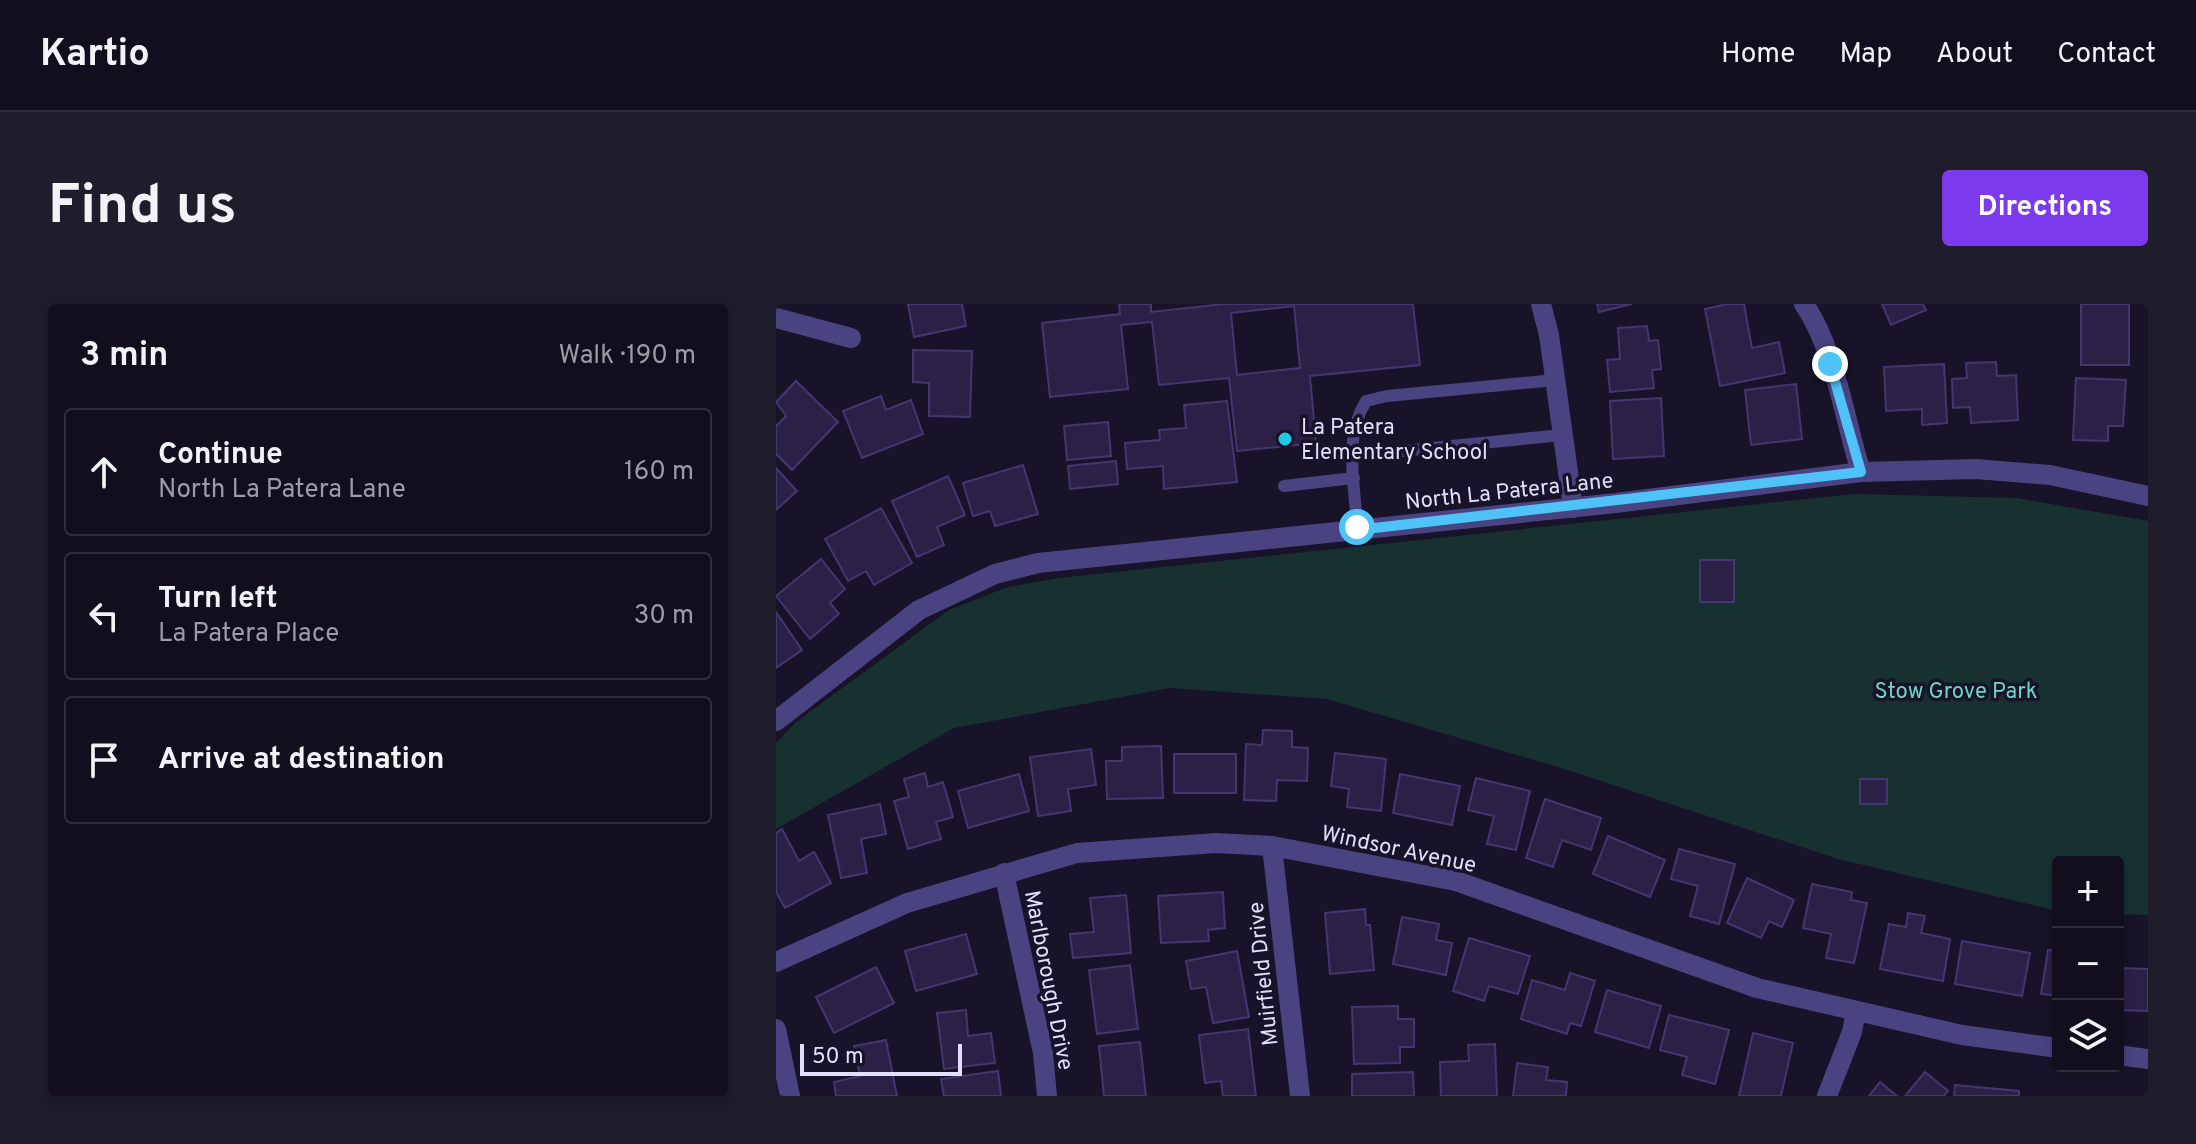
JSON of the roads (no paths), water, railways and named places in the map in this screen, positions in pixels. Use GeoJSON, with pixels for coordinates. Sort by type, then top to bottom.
{"type":"FeatureCollection","features":[{"type":"Feature","properties":{"kind":"street"},"geometry":{"type":"LineString","coordinates":[[1541,304],[1573,508]]}},
{"type":"Feature","properties":{"kind":"street"},"geometry":{"type":"LineString","coordinates":[[1804,304],[1818,330],[1861,472]]}},
{"type":"Feature","properties":{"kind":"street"},"geometry":{"type":"LineString","coordinates":[[776,318],[851,338]]}},
{"type":"Feature","properties":{"kind":"street","name":"North La Patera Lane"},"geometry":{"type":"LineString","coordinates":[[776,721],[919,610],[995,574],[1038,563],[1573,508],[1861,472],[1976,469],[2021,472],[2050,475],[2148,496]]}},
{"type":"Feature","properties":{"kind":"street","name":"Windsor Avenue"},"geometry":{"type":"LineString","coordinates":[[776,962],[907,903],[1077,853],[1216,843],[1272,846],[1456,881],[1757,988],[1962,1035],[2052,1047]]}},
{"type":"Feature","properties":{"kind":"street","name":"Muirfield Drive"},"geometry":{"type":"LineString","coordinates":[[1272,846],[1300,1096]]}},
{"type":"Feature","properties":{"kind":"street","name":"Marlborough Drive"},"geometry":{"type":"LineString","coordinates":[[1004,873],[1043,1053],[1047,1096]]}},
{"type":"Feature","properties":{"kind":"street"},"geometry":{"type":"LineString","coordinates":[[1827,1096],[1852,1032],[1856,1011]]}},
{"type":"Feature","properties":{"kind":"street"},"geometry":{"type":"LineString","coordinates":[[776,1029],[790,1096]]}},
{"type":"Feature","properties":{"kind":"street"},"geometry":{"type":"LineString","coordinates":[[2124,1056],[2148,1059]]}},
{"type":"Feature","properties":{"kind":"lane"},"geometry":{"type":"LineString","coordinates":[[1357,530],[1351,440],[1357,416],[1366,401],[1387,396],[1555,380]]}},
{"type":"Feature","properties":{"kind":"lane"},"geometry":{"type":"LineString","coordinates":[[1352,456],[1562,435]]}},
{"type":"Feature","properties":{"kind":"lane"},"geometry":{"type":"LineString","coordinates":[[1284,486],[1354,478]]}},
{"type":"Feature","properties":{"kind":"place","name":"La Patera Elementary School"},"geometry":{"type":"Point","coordinates":[1285,439]}},
{"type":"Feature","properties":{"kind":"park label","name":"Stow Grove Park"},"geometry":{"type":"Point","coordinates":[1956,690]}}]}
